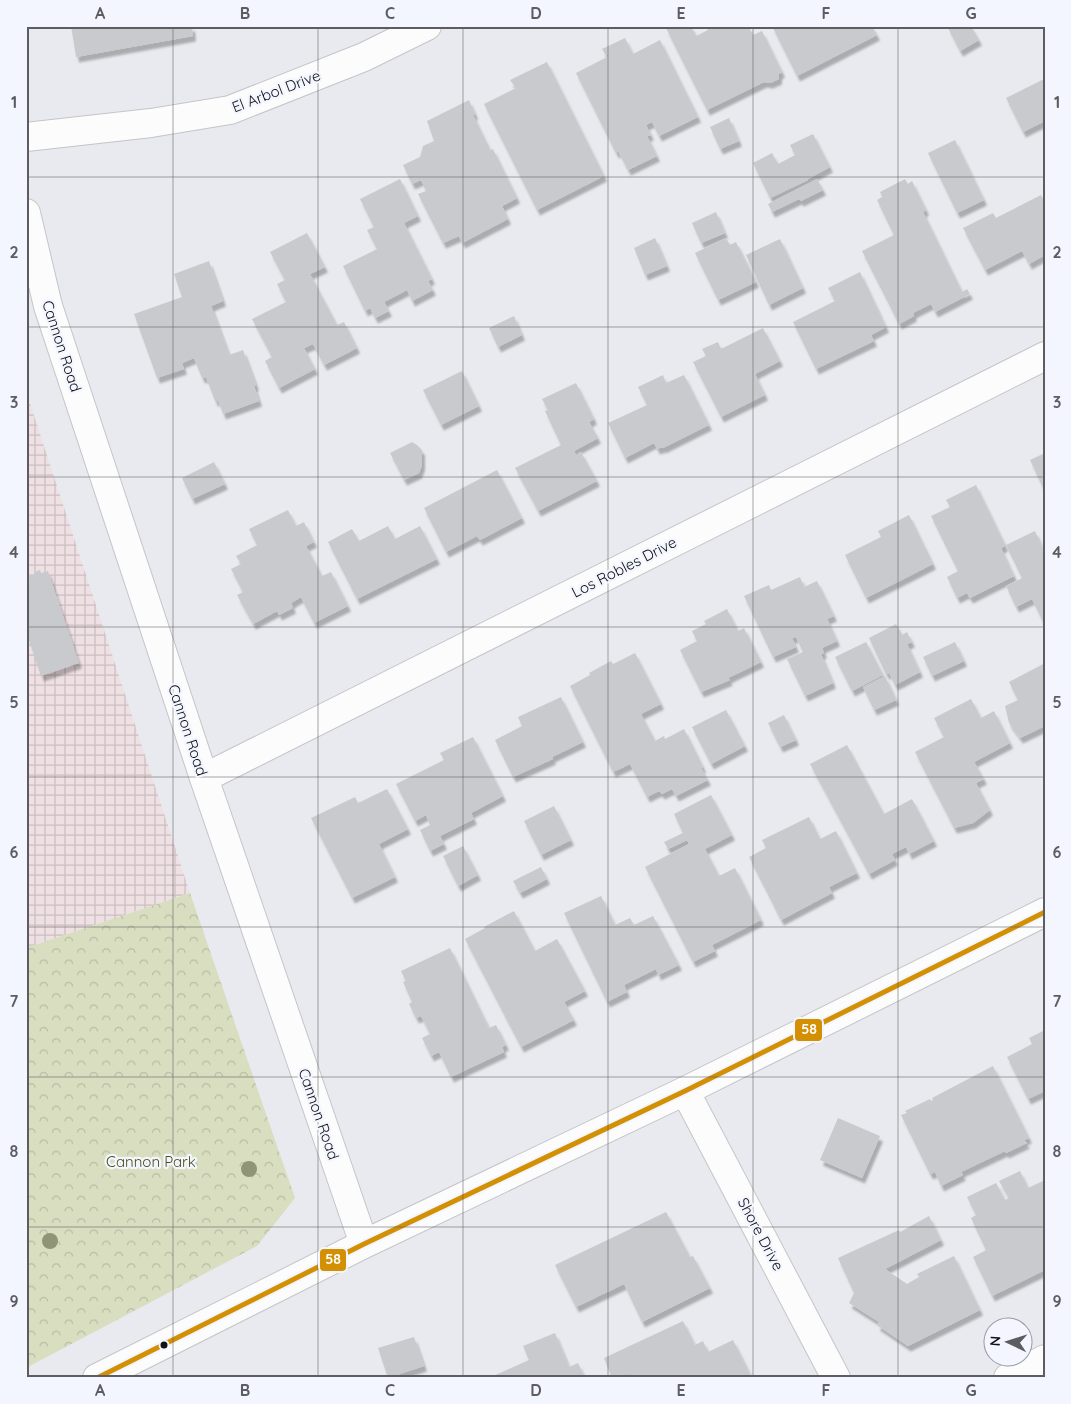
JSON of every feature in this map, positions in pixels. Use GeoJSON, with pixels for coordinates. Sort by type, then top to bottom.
{"type":"FeatureCollection","features":[{"type":"Feature","properties":{"kind":"main road","name":"El Arbol Drive"},"geometry":{"type":"LineString","coordinates":[[26,137],[151,123],[230,110],[364,57],[427,26]]}},
{"type":"Feature","properties":{"kind":"main road","name":"Cannon Road"},"geometry":{"type":"LineString","coordinates":[[26,213],[48,306],[204,778],[364,1244]]}},
{"type":"Feature","properties":{"kind":"main road","name":"Los Robles Drive"},"geometry":{"type":"LineString","coordinates":[[204,778],[1045,356]]}},
{"type":"Feature","properties":{"kind":"main road"},"geometry":{"type":"LineString","coordinates":[[97,1378],[364,1244],[685,1090],[1045,912]]}},
{"type":"Feature","properties":{"kind":"main road","name":"Shore Drive"},"geometry":{"type":"LineString","coordinates":[[685,1090],[836,1378]]}},
{"type":"Feature","properties":{"kind":"main road"},"geometry":{"type":"LineString","coordinates":[[1008,1378],[1045,1360]]}},
{"type":"Feature","properties":{"kind":"shaded area"},"geometry":{"type":"Polygon","coordinates":[[[26,391],[190,893],[26,948],[26,391]]]}},
{"type":"Feature","properties":{"kind":"green space","name":"Cannon Park"},"geometry":{"type":"Polygon","coordinates":[[[190,893],[295,1198],[257,1246],[26,1368],[26,948],[190,893]]]}},
{"type":"Feature","properties":{"kind":"building"},"geometry":{"type":"Polygon","coordinates":[[[71,26],[192,26],[193,36],[76,57],[71,26]]]}},
{"type":"Feature","properties":{"kind":"building"},"geometry":{"type":"Polygon","coordinates":[[[670,26],[691,26],[696,36],[708,30],[706,26],[748,26],[753,35],[762,31],[782,72],[779,74],[779,79],[770,83],[764,82],[707,110],[666,28],[670,26]]]}},
{"type":"Feature","properties":{"kind":"building"},"geometry":{"type":"Polygon","coordinates":[[[772,26],[872,26],[877,35],[797,76],[772,26]]]}},
{"type":"Feature","properties":{"kind":"building"},"geometry":{"type":"Polygon","coordinates":[[[950,26],[971,26],[979,40],[960,51],[948,28],[950,26]]]}},
{"type":"Feature","properties":{"kind":"building"},"geometry":{"type":"Polygon","coordinates":[[[625,38],[633,54],[660,40],[698,117],[659,136],[652,122],[646,125],[651,135],[647,136],[657,156],[628,170],[618,151],[616,153],[576,73],[609,56],[608,54],[606,56],[602,49],[625,38]]]}},
{"type":"Feature","properties":{"kind":"building"},"geometry":{"type":"Polygon","coordinates":[[[547,62],[604,176],[537,210],[484,104],[516,88],[510,80],[547,62]]]}},
{"type":"Feature","properties":{"kind":"building"},"geometry":{"type":"Polygon","coordinates":[[[1044,79],[1045,121],[1023,132],[1006,98],[1044,79]]]}},
{"type":"Feature","properties":{"kind":"building"},"geometry":{"type":"Polygon","coordinates":[[[469,100],[475,114],[473,115],[490,150],[493,149],[517,198],[502,206],[508,219],[462,243],[459,236],[443,243],[418,194],[426,191],[421,180],[412,184],[403,165],[420,157],[423,146],[434,141],[427,121],[469,100]]]}},
{"type":"Feature","properties":{"kind":"building"},"geometry":{"type":"Polygon","coordinates":[[[729,118],[739,141],[720,149],[710,127],[729,118]]]}},
{"type":"Feature","properties":{"kind":"building"},"geometry":{"type":"Polygon","coordinates":[[[813,134],[830,167],[770,198],[753,163],[772,153],[778,164],[795,155],[790,145],[813,134]]]}},
{"type":"Feature","properties":{"kind":"building"},"geometry":{"type":"Polygon","coordinates":[[[955,140],[984,200],[957,213],[928,153],[955,140]]]}},
{"type":"Feature","properties":{"kind":"building"},"geometry":{"type":"Polygon","coordinates":[[[400,179],[418,216],[404,223],[432,279],[428,281],[433,290],[412,301],[407,290],[384,302],[389,311],[375,318],[370,308],[365,311],[343,266],[377,249],[367,230],[374,227],[360,199],[400,179]]]}},
{"type":"Feature","properties":{"kind":"building"},"geometry":{"type":"Polygon","coordinates":[[[817,179],[823,190],[772,212],[768,204],[817,179]]]}},
{"type":"Feature","properties":{"kind":"building"},"geometry":{"type":"Polygon","coordinates":[[[905,179],[908,184],[912,181],[926,210],[923,212],[962,292],[967,289],[970,294],[935,312],[931,304],[913,313],[914,316],[899,324],[862,251],[894,235],[877,200],[882,197],[880,192],[905,179]]]}},
{"type":"Feature","properties":{"kind":"building"},"geometry":{"type":"Polygon","coordinates":[[[1041,195],[1045,202],[1045,255],[1029,264],[1022,251],[985,270],[963,228],[993,213],[996,218],[1041,195]]]}},
{"type":"Feature","properties":{"kind":"building"},"geometry":{"type":"Polygon","coordinates":[[[716,212],[725,233],[701,243],[692,223],[716,212]]]}},
{"type":"Feature","properties":{"kind":"building"},"geometry":{"type":"Polygon","coordinates":[[[307,233],[325,267],[310,274],[337,325],[344,322],[357,348],[324,365],[313,344],[304,348],[315,369],[279,388],[265,361],[272,357],[252,319],[286,302],[277,284],[285,280],[270,252],[307,233]]]}},
{"type":"Feature","properties":{"kind":"building"},"geometry":{"type":"Polygon","coordinates":[[[655,238],[667,266],[645,275],[634,248],[655,238]]]}},
{"type":"Feature","properties":{"kind":"building"},"geometry":{"type":"Polygon","coordinates":[[[726,238],[730,245],[736,242],[756,282],[718,300],[695,253],[726,238]]]}},
{"type":"Feature","properties":{"kind":"building"},"geometry":{"type":"Polygon","coordinates":[[[780,239],[803,288],[769,305],[746,255],[780,239]]]}},
{"type":"Feature","properties":{"kind":"building"},"geometry":{"type":"Polygon","coordinates":[[[209,261],[223,301],[211,306],[229,355],[243,350],[256,385],[254,386],[259,401],[223,414],[218,400],[215,401],[206,377],[202,378],[194,358],[182,363],[184,369],[157,378],[134,314],[182,297],[174,274],[209,261]]]}},
{"type":"Feature","properties":{"kind":"building"},"geometry":{"type":"Polygon","coordinates":[[[860,272],[886,327],[871,335],[874,341],[816,369],[793,322],[835,301],[828,288],[860,272]]]}},
{"type":"Feature","properties":{"kind":"building"},"geometry":{"type":"Polygon","coordinates":[[[514,316],[522,335],[498,347],[489,328],[514,316]]]}},
{"type":"Feature","properties":{"kind":"building"},"geometry":{"type":"Polygon","coordinates":[[[763,328],[780,361],[755,374],[765,395],[721,417],[693,362],[706,356],[702,349],[718,342],[721,349],[763,328]]]}},
{"type":"Feature","properties":{"kind":"building"},"geometry":{"type":"Polygon","coordinates":[[[462,371],[479,406],[441,425],[423,390],[462,371]]]}},
{"type":"Feature","properties":{"kind":"building"},"geometry":{"type":"Polygon","coordinates":[[[663,375],[666,383],[684,375],[709,425],[663,448],[657,449],[654,443],[625,458],[608,423],[647,405],[638,387],[663,375]]]}},
{"type":"Feature","properties":{"kind":"building"},"geometry":{"type":"Polygon","coordinates":[[[576,383],[594,419],[589,422],[598,438],[574,451],[576,455],[581,452],[597,481],[538,511],[515,468],[561,445],[545,411],[548,410],[542,399],[576,383]]]}},
{"type":"Feature","properties":{"kind":"building"},"geometry":{"type":"Polygon","coordinates":[[[412,442],[422,450],[422,465],[419,473],[404,480],[390,453],[412,442]]]}},
{"type":"Feature","properties":{"kind":"building"},"geometry":{"type":"Polygon","coordinates":[[[1045,453],[1045,492],[1030,460],[1045,453]]]}},
{"type":"Feature","properties":{"kind":"building"},"geometry":{"type":"Polygon","coordinates":[[[214,462],[225,484],[192,499],[182,478],[214,462]]]}},
{"type":"Feature","properties":{"kind":"building"},"geometry":{"type":"Polygon","coordinates":[[[497,470],[522,518],[480,540],[477,536],[446,552],[424,508],[497,470]]]}},
{"type":"Feature","properties":{"kind":"building"},"geometry":{"type":"Polygon","coordinates":[[[976,485],[1005,545],[1001,548],[1014,576],[970,598],[967,593],[957,598],[947,577],[958,571],[931,516],[950,507],[946,500],[976,485]]]}},
{"type":"Feature","properties":{"kind":"building"},"geometry":{"type":"Polygon","coordinates":[[[288,510],[296,526],[304,522],[314,542],[306,546],[322,576],[331,572],[348,606],[314,623],[301,597],[291,603],[293,608],[279,615],[277,611],[253,624],[237,595],[243,592],[231,569],[241,564],[236,556],[257,545],[249,529],[288,510]]]}},
{"type":"Feature","properties":{"kind":"building"},"geometry":{"type":"Polygon","coordinates":[[[909,515],[933,564],[866,598],[845,555],[881,537],[878,531],[909,515]]]}},
{"type":"Feature","properties":{"kind":"building"},"geometry":{"type":"Polygon","coordinates":[[[388,526],[395,539],[420,526],[437,559],[357,599],[328,542],[352,529],[359,541],[388,526]]]}},
{"type":"Feature","properties":{"kind":"building"},"geometry":{"type":"Polygon","coordinates":[[[1035,531],[1045,553],[1045,626],[1032,599],[1016,607],[1006,586],[1022,578],[1006,545],[1035,531]]]}},
{"type":"Feature","properties":{"kind":"building"},"geometry":{"type":"Polygon","coordinates":[[[40,570],[41,573],[48,571],[79,663],[41,676],[26,631],[26,578],[40,570]]]}},
{"type":"Feature","properties":{"kind":"building"},"geometry":{"type":"Polygon","coordinates":[[[800,577],[804,587],[817,581],[834,616],[827,619],[837,641],[822,648],[824,653],[821,654],[833,683],[805,696],[787,659],[803,652],[796,637],[792,638],[796,647],[773,657],[744,596],[769,585],[771,590],[800,577]]]}},
{"type":"Feature","properties":{"kind":"building"},"geometry":{"type":"Polygon","coordinates":[[[727,609],[738,631],[744,628],[761,662],[728,678],[730,680],[701,692],[680,650],[697,641],[692,631],[706,624],[704,621],[727,609]]]}},
{"type":"Feature","properties":{"kind":"building"},"geometry":{"type":"Polygon","coordinates":[[[896,624],[902,635],[907,632],[912,642],[907,644],[920,672],[895,685],[889,673],[886,674],[869,638],[896,624]]]}},
{"type":"Feature","properties":{"kind":"building"},"geometry":{"type":"Polygon","coordinates":[[[866,642],[883,675],[852,691],[835,657],[866,642]]]}},
{"type":"Feature","properties":{"kind":"building"},"geometry":{"type":"Polygon","coordinates":[[[955,642],[964,661],[932,676],[923,657],[955,642]]]}},
{"type":"Feature","properties":{"kind":"building"},"geometry":{"type":"Polygon","coordinates":[[[635,653],[661,704],[641,714],[655,741],[664,736],[665,739],[684,729],[708,780],[676,796],[672,789],[662,794],[659,791],[647,797],[630,764],[613,772],[570,686],[611,661],[613,664],[635,653]]]}},
{"type":"Feature","properties":{"kind":"building"},"geometry":{"type":"Polygon","coordinates":[[[1045,663],[1045,726],[1020,738],[1009,723],[1005,706],[1018,700],[1009,682],[1045,663]]]}},
{"type":"Feature","properties":{"kind":"building"},"geometry":{"type":"Polygon","coordinates":[[[885,676],[896,700],[874,710],[863,687],[885,676]]]}},
{"type":"Feature","properties":{"kind":"building"},"geometry":{"type":"Polygon","coordinates":[[[561,697],[583,742],[552,757],[553,759],[513,777],[495,740],[522,726],[518,717],[561,697]]]}},
{"type":"Feature","properties":{"kind":"building"},"geometry":{"type":"Polygon","coordinates":[[[971,699],[981,718],[994,711],[1010,743],[974,762],[984,779],[976,783],[990,810],[973,823],[954,828],[915,752],[944,737],[934,718],[971,699]]]}},
{"type":"Feature","properties":{"kind":"building"},"geometry":{"type":"Polygon","coordinates":[[[726,710],[745,746],[711,764],[692,727],[726,710]]]}},
{"type":"Feature","properties":{"kind":"building"},"geometry":{"type":"Polygon","coordinates":[[[784,715],[796,740],[780,747],[768,723],[784,715]]]}},
{"type":"Feature","properties":{"kind":"building"},"geometry":{"type":"Polygon","coordinates":[[[473,737],[503,796],[471,813],[474,819],[440,836],[444,844],[430,851],[420,830],[430,825],[426,815],[415,821],[396,784],[444,760],[440,753],[473,737]]]}},
{"type":"Feature","properties":{"kind":"building"},"geometry":{"type":"Polygon","coordinates":[[[847,745],[884,814],[912,799],[934,841],[909,854],[906,847],[892,854],[895,860],[869,874],[810,764],[847,745]]]}},
{"type":"Feature","properties":{"kind":"building"},"geometry":{"type":"Polygon","coordinates":[[[387,789],[408,829],[379,844],[395,877],[352,898],[311,818],[355,797],[358,803],[387,789]]]}},
{"type":"Feature","properties":{"kind":"building"},"geometry":{"type":"Polygon","coordinates":[[[711,795],[732,835],[705,849],[719,876],[735,868],[761,920],[712,945],[715,951],[693,962],[645,867],[689,844],[687,840],[668,849],[664,842],[683,833],[674,814],[711,795]]]}},
{"type":"Feature","properties":{"kind":"building"},"geometry":{"type":"Polygon","coordinates":[[[554,806],[571,840],[541,855],[524,821],[554,806]]]}},
{"type":"Feature","properties":{"kind":"building"},"geometry":{"type":"Polygon","coordinates":[[[809,817],[820,839],[836,831],[857,873],[829,887],[832,893],[781,920],[749,857],[766,848],[762,840],[809,817]]]}},
{"type":"Feature","properties":{"kind":"building"},"geometry":{"type":"Polygon","coordinates":[[[463,846],[478,875],[458,886],[443,856],[463,846]]]}},
{"type":"Feature","properties":{"kind":"building"},"geometry":{"type":"Polygon","coordinates":[[[541,867],[547,879],[520,893],[513,881],[541,867]]]}},
{"type":"Feature","properties":{"kind":"building"},"geometry":{"type":"Polygon","coordinates":[[[601,896],[615,925],[630,918],[634,925],[653,916],[679,965],[658,975],[656,969],[624,985],[627,992],[607,1002],[564,913],[601,896]]]}},
{"type":"Feature","properties":{"kind":"building"},"geometry":{"type":"Polygon","coordinates":[[[514,911],[535,951],[557,939],[585,991],[564,1002],[574,1020],[521,1047],[465,939],[514,911]]]}},
{"type":"Feature","properties":{"kind":"building"},"geometry":{"type":"Polygon","coordinates":[[[450,948],[489,1028],[496,1025],[506,1045],[502,1047],[504,1052],[451,1077],[439,1052],[431,1056],[422,1038],[430,1034],[421,1016],[416,1018],[409,1004],[412,1002],[403,982],[406,981],[401,971],[450,948]]]}},
{"type":"Feature","properties":{"kind":"building"},"geometry":{"type":"Polygon","coordinates":[[[1045,1030],[1045,1091],[1028,1099],[1007,1057],[1032,1044],[1029,1038],[1045,1030]]]}},
{"type":"Feature","properties":{"kind":"building"},"geometry":{"type":"Polygon","coordinates":[[[993,1066],[1029,1138],[1024,1140],[1027,1143],[1006,1153],[1005,1151],[961,1172],[963,1175],[941,1186],[935,1172],[930,1174],[901,1115],[907,1113],[905,1111],[930,1099],[931,1101],[933,1100],[932,1098],[993,1066]]]}},
{"type":"Feature","properties":{"kind":"building"},"geometry":{"type":"Polygon","coordinates":[[[838,1118],[880,1136],[862,1178],[820,1160],[838,1118]]]}},
{"type":"Feature","properties":{"kind":"building"},"geometry":{"type":"Polygon","coordinates":[[[1020,1171],[1028,1188],[1045,1180],[1045,1270],[992,1296],[973,1257],[986,1250],[971,1218],[976,1215],[967,1197],[996,1183],[1005,1200],[1009,1198],[999,1181],[1020,1171]]]}},
{"type":"Feature","properties":{"kind":"building"},"geometry":{"type":"Polygon","coordinates":[[[666,1212],[690,1257],[693,1256],[710,1288],[642,1322],[624,1284],[576,1307],[555,1265],[666,1212]]]}},
{"type":"Feature","properties":{"kind":"building"},"geometry":{"type":"Polygon","coordinates":[[[929,1216],[941,1240],[885,1269],[907,1284],[919,1277],[917,1274],[954,1256],[980,1310],[908,1346],[877,1325],[879,1322],[849,1303],[854,1293],[838,1258],[899,1230],[900,1232],[929,1216]]]}},
{"type":"Feature","properties":{"kind":"building"},"geometry":{"type":"Polygon","coordinates":[[[683,1321],[695,1345],[703,1341],[708,1352],[733,1340],[752,1378],[631,1378],[629,1374],[620,1378],[612,1378],[604,1358],[683,1321]]]}},
{"type":"Feature","properties":{"kind":"building"},"geometry":{"type":"Polygon","coordinates":[[[555,1333],[569,1367],[578,1363],[585,1378],[489,1378],[529,1360],[523,1346],[555,1333]]]}},
{"type":"Feature","properties":{"kind":"building"},"geometry":{"type":"Polygon","coordinates":[[[414,1337],[424,1366],[388,1378],[378,1348],[414,1337]]]}},
{"type":"Feature","properties":{"kind":"transit line","name":"58"},"geometry":{"type":"LineString","coordinates":[[97,1378],[364,1244],[685,1091],[1045,912]]}}]}
